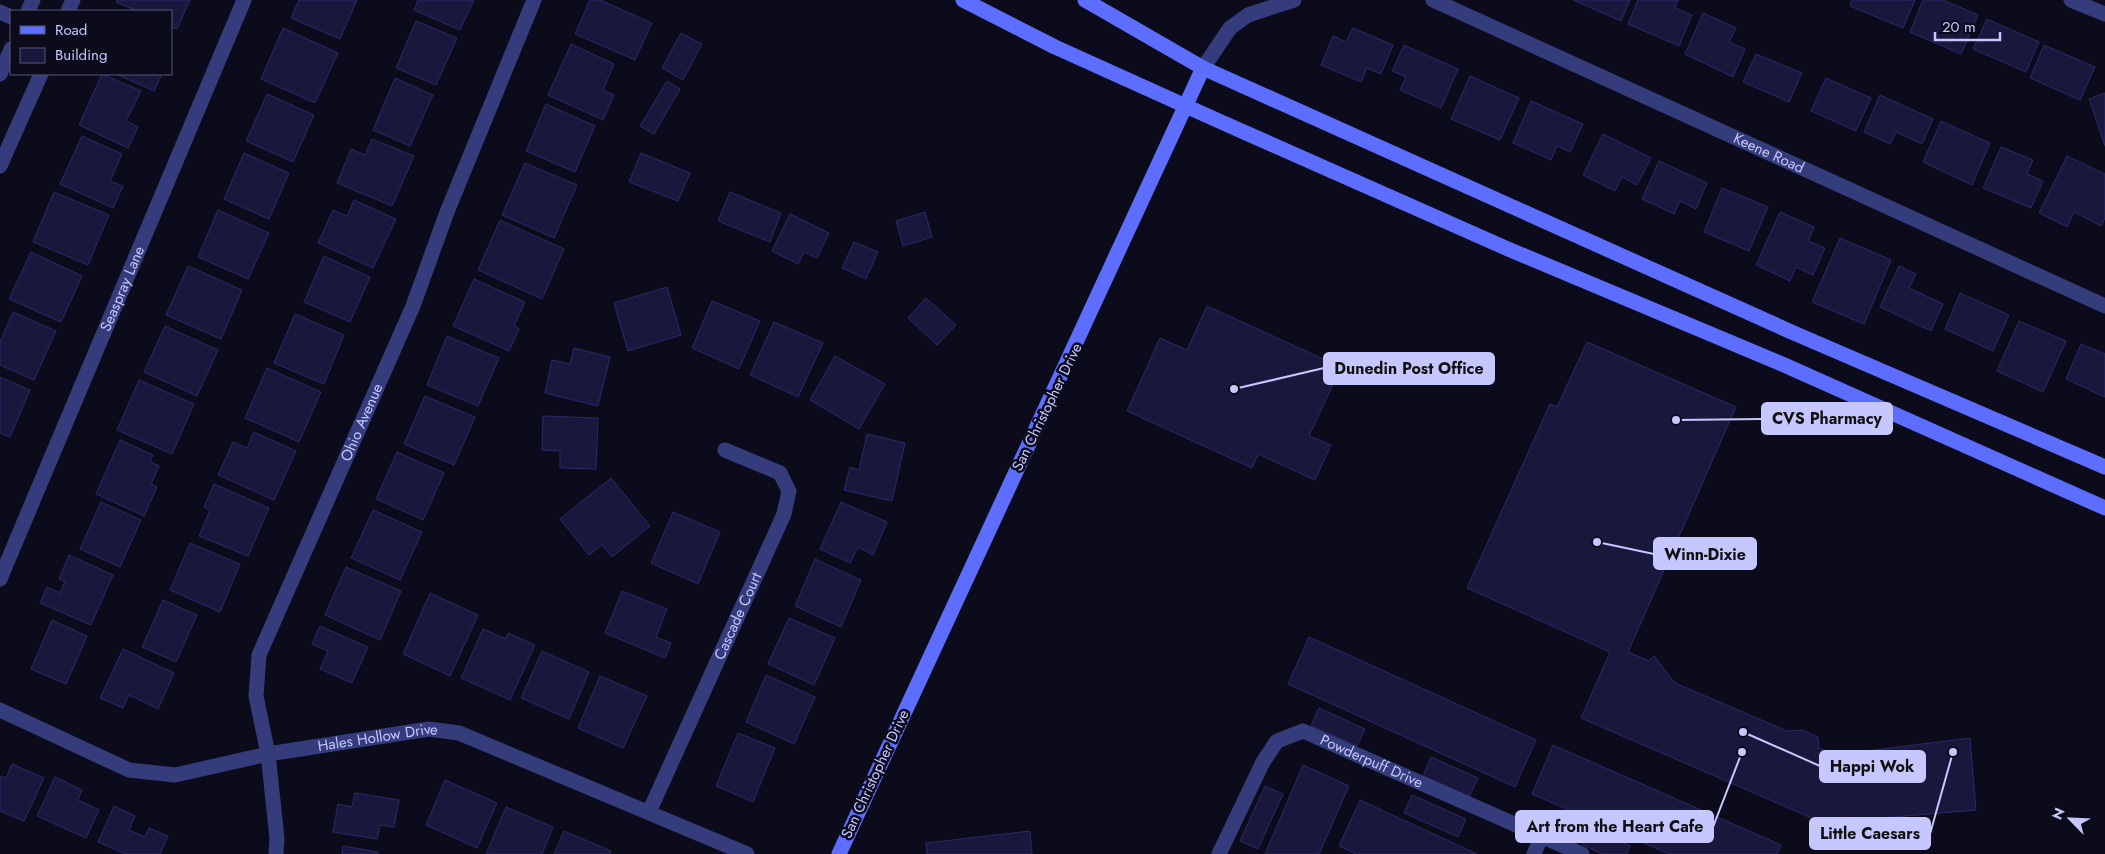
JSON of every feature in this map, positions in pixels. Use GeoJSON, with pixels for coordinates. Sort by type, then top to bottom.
{"type":"FeatureCollection","features":[{"type":"Feature","properties":{"kind":"main road"},"geometry":{"type":"LineString","coordinates":[[963,0],[1055,47],[1186,106],[1517,252],[1791,368],[2105,508]]}},
{"type":"Feature","properties":{"kind":"main road"},"geometry":{"type":"LineString","coordinates":[[1085,0],[1203,68],[1796,334],[2105,467]]}},
{"type":"Feature","properties":{"kind":"main road","name":"San Christopher Drive"},"geometry":{"type":"LineString","coordinates":[[838,854],[1072,355],[1203,68]]}},
{"type":"Feature","properties":{"kind":"street","name":"Seaspray Lane"},"geometry":{"type":"LineString","coordinates":[[0,578],[244,0]]}},
{"type":"Feature","properties":{"kind":"street","name":"Ohio Avenue"},"geometry":{"type":"LineString","coordinates":[[276,854],[277,838],[268,754],[256,696],[259,655],[413,306],[447,212],[534,0]]}},
{"type":"Feature","properties":{"kind":"street","name":"San Christopher Drive"},"geometry":{"type":"LineString","coordinates":[[1203,68],[1230,28],[1248,15],[1294,0]]}},
{"type":"Feature","properties":{"kind":"street","name":"Keene Road"},"geometry":{"type":"LineString","coordinates":[[1433,0],[2105,306]]}},
{"type":"Feature","properties":{"kind":"street"},"geometry":{"type":"LineString","coordinates":[[2072,0],[2105,14]]}},
{"type":"Feature","properties":{"kind":"street"},"geometry":{"type":"LineString","coordinates":[[0,74],[10,51]]}},
{"type":"Feature","properties":{"kind":"street"},"geometry":{"type":"LineString","coordinates":[[0,166],[41,75]]}},
{"type":"Feature","properties":{"kind":"street","name":"Cascade Court"},"geometry":{"type":"LineString","coordinates":[[649,812],[784,514],[789,491],[780,473],[725,450]]}},
{"type":"Feature","properties":{"kind":"street","name":"Hales Hollow Drive"},"geometry":{"type":"LineString","coordinates":[[0,710],[129,770],[175,775],[268,754],[429,729],[459,733],[747,854]]}},
{"type":"Feature","properties":{"kind":"street","name":"Powderpuff Drive"},"geometry":{"type":"LineString","coordinates":[[1219,854],[1263,762],[1277,741],[1303,731],[1582,854]]}},
{"type":"Feature","properties":{"kind":"street"},"geometry":{"type":"LineString","coordinates":[[1534,854],[1541,837]]}},
{"type":"Feature","properties":{"kind":"building"},"geometry":{"type":"Polygon","coordinates":[[[117,0],[190,0],[177,29],[172,27],[172,10],[135,10],[116,2],[117,0]]]}},
{"type":"Feature","properties":{"kind":"building"},"geometry":{"type":"Polygon","coordinates":[[[299,0],[357,0],[340,39],[291,18],[299,0]]]}},
{"type":"Feature","properties":{"kind":"building"},"geometry":{"type":"Polygon","coordinates":[[[418,0],[474,0],[460,30],[414,10],[418,0]]]}},
{"type":"Feature","properties":{"kind":"building"},"geometry":{"type":"Polygon","coordinates":[[[590,0],[600,0],[652,23],[635,60],[575,34],[590,0]]]}},
{"type":"Feature","properties":{"kind":"building"},"geometry":{"type":"Polygon","coordinates":[[[1573,0],[1630,0],[1621,21],[1573,0]]]}},
{"type":"Feature","properties":{"kind":"building"},"geometry":{"type":"Polygon","coordinates":[[[1638,0],[1678,0],[1675,8],[1692,15],[1679,46],[1628,24],[1638,0]]]}},
{"type":"Feature","properties":{"kind":"building"},"geometry":{"type":"Polygon","coordinates":[[[1852,0],[1915,0],[1903,28],[1850,6],[1852,0]]]}},
{"type":"Feature","properties":{"kind":"building"},"geometry":{"type":"Polygon","coordinates":[[[1923,0],[1943,0],[1978,15],[1961,54],[1910,32],[1923,0]]]}},
{"type":"Feature","properties":{"kind":"building"},"geometry":{"type":"Polygon","coordinates":[[[1703,13],[1736,28],[1729,42],[1745,49],[1733,77],[1685,54],[1703,13]]]}},
{"type":"Feature","properties":{"kind":"building"},"geometry":{"type":"Polygon","coordinates":[[[1987,19],[2039,42],[2026,72],[1973,49],[1987,19]]]}},
{"type":"Feature","properties":{"kind":"building"},"geometry":{"type":"Polygon","coordinates":[[[416,21],[457,38],[436,85],[396,68],[416,21]]]}},
{"type":"Feature","properties":{"kind":"building"},"geometry":{"type":"Polygon","coordinates":[[[283,28],[338,53],[315,103],[261,79],[283,28]]]}},
{"type":"Feature","properties":{"kind":"building"},"geometry":{"type":"Polygon","coordinates":[[[1353,28],[1393,45],[1381,74],[1367,68],[1361,82],[1321,65],[1333,36],[1346,42],[1353,28]]]}},
{"type":"Feature","properties":{"kind":"building"},"geometry":{"type":"Polygon","coordinates":[[[681,33],[702,44],[683,80],[662,68],[681,33]]]}},
{"type":"Feature","properties":{"kind":"building"},"geometry":{"type":"Polygon","coordinates":[[[571,44],[614,64],[603,90],[614,95],[603,120],[548,95],[571,44]]]}},
{"type":"Feature","properties":{"kind":"building"},"geometry":{"type":"Polygon","coordinates":[[[1404,45],[1458,69],[1441,108],[1400,90],[1406,77],[1392,71],[1404,45]]]}},
{"type":"Feature","properties":{"kind":"building"},"geometry":{"type":"Polygon","coordinates":[[[2044,45],[2095,67],[2080,100],[2030,78],[2044,45]]]}},
{"type":"Feature","properties":{"kind":"building"},"geometry":{"type":"Polygon","coordinates":[[[1756,54],[1802,73],[1789,102],[1743,82],[1756,54]]]}},
{"type":"Feature","properties":{"kind":"building"},"geometry":{"type":"Polygon","coordinates":[[[102,75],[141,91],[126,121],[138,127],[128,148],[79,125],[102,75]]]}},
{"type":"Feature","properties":{"kind":"building"},"geometry":{"type":"Polygon","coordinates":[[[118,75],[162,75],[154,91],[118,75]]]}},
{"type":"Feature","properties":{"kind":"building"},"geometry":{"type":"Polygon","coordinates":[[[1470,76],[1519,98],[1500,140],[1451,119],[1470,76]]]}},
{"type":"Feature","properties":{"kind":"building"},"geometry":{"type":"Polygon","coordinates":[[[395,78],[433,95],[410,146],[373,130],[395,78]]]}},
{"type":"Feature","properties":{"kind":"building"},"geometry":{"type":"Polygon","coordinates":[[[1826,78],[1871,98],[1856,131],[1811,111],[1826,78]]]}},
{"type":"Feature","properties":{"kind":"building"},"geometry":{"type":"Polygon","coordinates":[[[667,81],[680,89],[654,134],[640,126],[667,81]]]}},
{"type":"Feature","properties":{"kind":"building"},"geometry":{"type":"Polygon","coordinates":[[[2105,93],[2105,146],[2089,99],[2105,93]]]}},
{"type":"Feature","properties":{"kind":"building"},"geometry":{"type":"Polygon","coordinates":[[[267,94],[314,115],[293,162],[246,141],[267,94]]]}},
{"type":"Feature","properties":{"kind":"building"},"geometry":{"type":"Polygon","coordinates":[[[1880,95],[1933,119],[1922,144],[1896,132],[1890,144],[1864,132],[1880,95]]]}},
{"type":"Feature","properties":{"kind":"building"},"geometry":{"type":"Polygon","coordinates":[[[1531,101],[1583,124],[1570,152],[1557,146],[1551,160],[1513,143],[1531,101]]]}},
{"type":"Feature","properties":{"kind":"building"},"geometry":{"type":"Polygon","coordinates":[[[546,104],[595,126],[575,172],[526,151],[546,104]]]}},
{"type":"Feature","properties":{"kind":"building"},"geometry":{"type":"Polygon","coordinates":[[[1941,121],[1990,143],[1972,185],[1923,162],[1941,121]]]}},
{"type":"Feature","properties":{"kind":"building"},"geometry":{"type":"Polygon","coordinates":[[[1603,134],[1651,158],[1637,185],[1622,177],[1615,191],[1583,175],[1603,134]]]}},
{"type":"Feature","properties":{"kind":"building"},"geometry":{"type":"Polygon","coordinates":[[[82,136],[122,154],[110,181],[123,186],[113,208],[60,184],[82,136]]]}},
{"type":"Feature","properties":{"kind":"building"},"geometry":{"type":"Polygon","coordinates":[[[372,139],[414,156],[392,206],[337,183],[351,149],[365,155],[372,139]]]}},
{"type":"Feature","properties":{"kind":"building"},"geometry":{"type":"Polygon","coordinates":[[[2001,147],[2033,160],[2027,174],[2043,181],[2031,208],[1983,188],[2001,147]]]}},
{"type":"Feature","properties":{"kind":"building"},"geometry":{"type":"Polygon","coordinates":[[[244,153],[289,173],[269,219],[224,199],[244,153]]]}},
{"type":"Feature","properties":{"kind":"building"},"geometry":{"type":"Polygon","coordinates":[[[641,153],[690,173],[678,201],[629,182],[641,153]]]}},
{"type":"Feature","properties":{"kind":"building"},"geometry":{"type":"Polygon","coordinates":[[[2067,156],[2105,174],[2105,218],[2101,226],[2074,212],[2067,227],[2039,213],[2067,156]]]}},
{"type":"Feature","properties":{"kind":"building"},"geometry":{"type":"Polygon","coordinates":[[[1659,161],[1707,183],[1696,209],[1680,201],[1674,214],[1642,199],[1659,161]]]}},
{"type":"Feature","properties":{"kind":"building"},"geometry":{"type":"Polygon","coordinates":[[[525,163],[577,185],[554,238],[502,215],[525,163]]]}},
{"type":"Feature","properties":{"kind":"building"},"geometry":{"type":"Polygon","coordinates":[[[1722,188],[1768,207],[1749,251],[1704,232],[1722,188]]]}},
{"type":"Feature","properties":{"kind":"building"},"geometry":{"type":"Polygon","coordinates":[[[54,192],[109,215],[88,265],[33,242],[54,192]]]}},
{"type":"Feature","properties":{"kind":"building"},"geometry":{"type":"Polygon","coordinates":[[[730,192],[781,213],[770,242],[718,221],[730,192]]]}},
{"type":"Feature","properties":{"kind":"building"},"geometry":{"type":"Polygon","coordinates":[[[354,200],[396,219],[373,268],[318,243],[333,210],[347,216],[354,200]]]}},
{"type":"Feature","properties":{"kind":"building"},"geometry":{"type":"Polygon","coordinates":[[[218,210],[269,233],[248,279],[198,257],[218,210]]]}},
{"type":"Feature","properties":{"kind":"building"},"geometry":{"type":"Polygon","coordinates":[[[925,212],[932,237],[903,246],[896,221],[925,212]]]}},
{"type":"Feature","properties":{"kind":"building"},"geometry":{"type":"Polygon","coordinates":[[[1780,212],[1814,227],[1808,241],[1825,248],[1813,275],[1796,267],[1790,281],[1756,265],[1780,212]]]}},
{"type":"Feature","properties":{"kind":"building"},"geometry":{"type":"Polygon","coordinates":[[[790,214],[829,233],[817,258],[804,252],[798,264],[772,251],[790,214]]]}},
{"type":"Feature","properties":{"kind":"building"},"geometry":{"type":"Polygon","coordinates":[[[500,220],[564,249],[542,299],[478,270],[500,220]]]}},
{"type":"Feature","properties":{"kind":"building"},"geometry":{"type":"Polygon","coordinates":[[[1840,238],[1891,260],[1864,324],[1812,302],[1840,238]]]}},
{"type":"Feature","properties":{"kind":"building"},"geometry":{"type":"Polygon","coordinates":[[[854,242],[878,252],[866,279],[842,268],[854,242]]]}},
{"type":"Feature","properties":{"kind":"building"},"geometry":{"type":"Polygon","coordinates":[[[31,252],[82,276],[61,322],[9,299],[31,252]]]}},
{"type":"Feature","properties":{"kind":"building"},"geometry":{"type":"Polygon","coordinates":[[[324,256],[370,277],[350,322],[304,302],[324,256]]]}},
{"type":"Feature","properties":{"kind":"building"},"geometry":{"type":"Polygon","coordinates":[[[188,266],[242,290],[221,339],[166,315],[188,266]]]}},
{"type":"Feature","properties":{"kind":"building"},"geometry":{"type":"Polygon","coordinates":[[[1899,266],[1916,274],[1909,288],[1943,304],[1931,331],[1880,307],[1899,266]]]}},
{"type":"Feature","properties":{"kind":"building"},"geometry":{"type":"Polygon","coordinates":[[[474,279],[525,302],[514,326],[519,329],[509,351],[453,326],[474,279]]]}},
{"type":"Feature","properties":{"kind":"building"},"geometry":{"type":"Polygon","coordinates":[[[667,287],[681,335],[628,351],[614,303],[667,287]]]}},
{"type":"Feature","properties":{"kind":"building"},"geometry":{"type":"Polygon","coordinates":[[[1960,293],[2009,315],[1993,351],[1945,329],[1960,293]]]}},
{"type":"Feature","properties":{"kind":"building"},"geometry":{"type":"Polygon","coordinates":[[[926,298],[956,325],[937,345],[908,318],[926,298]]]}},
{"type":"Feature","properties":{"kind":"building"},"geometry":{"type":"Polygon","coordinates":[[[712,301],[760,321],[739,369],[692,348],[712,301]]]}},
{"type":"Feature","properties":{"kind":"building"},"geometry":{"type":"Polygon","coordinates":[[[1207,306],[1341,367],[1309,436],[1331,445],[1315,480],[1258,454],[1252,468],[1127,411],[1160,338],[1187,350],[1207,306]]]}},
{"type":"Feature","properties":{"kind":"building"},"geometry":{"type":"Polygon","coordinates":[[[13,312],[56,331],[34,380],[0,365],[0,342],[13,312]]]}},
{"type":"Feature","properties":{"kind":"building"},"geometry":{"type":"Polygon","coordinates":[[[295,314],[344,335],[324,384],[274,363],[295,314]]]}},
{"type":"Feature","properties":{"kind":"building"},"geometry":{"type":"Polygon","coordinates":[[[2019,321],[2066,341],[2043,392],[1997,371],[2019,321]]]}},
{"type":"Feature","properties":{"kind":"building"},"geometry":{"type":"Polygon","coordinates":[[[774,322],[823,343],[798,397],[750,375],[774,322]]]}},
{"type":"Feature","properties":{"kind":"building"},"geometry":{"type":"Polygon","coordinates":[[[165,326],[218,350],[197,396],[144,372],[165,326]]]}},
{"type":"Feature","properties":{"kind":"building"},"geometry":{"type":"Polygon","coordinates":[[[447,336],[499,358],[478,406],[427,385],[447,336]]]}},
{"type":"Feature","properties":{"kind":"building"},"geometry":{"type":"Polygon","coordinates":[[[1587,342],[1736,407],[1628,652],[1649,661],[1654,656],[1675,683],[1787,731],[1803,730],[1818,737],[1819,748],[1834,755],[1970,738],[1976,810],[1823,823],[1581,718],[1610,652],[1467,588],[1550,404],[1557,407],[1587,342]]]}},
{"type":"Feature","properties":{"kind":"building"},"geometry":{"type":"Polygon","coordinates":[[[2081,344],[2105,354],[2105,397],[2066,379],[2081,344]]]}},
{"type":"Feature","properties":{"kind":"building"},"geometry":{"type":"Polygon","coordinates":[[[574,348],[610,357],[598,406],[545,393],[552,360],[570,364],[574,348]]]}},
{"type":"Feature","properties":{"kind":"building"},"geometry":{"type":"Polygon","coordinates":[[[835,356],[885,384],[859,429],[810,400],[835,356]]]}},
{"type":"Feature","properties":{"kind":"building"},"geometry":{"type":"Polygon","coordinates":[[[267,368],[321,392],[299,442],[245,418],[267,368]]]}},
{"type":"Feature","properties":{"kind":"building"},"geometry":{"type":"Polygon","coordinates":[[[0,377],[30,390],[10,437],[0,433],[0,377]]]}},
{"type":"Feature","properties":{"kind":"building"},"geometry":{"type":"Polygon","coordinates":[[[139,380],[194,404],[172,454],[117,430],[139,380]]]}},
{"type":"Feature","properties":{"kind":"building"},"geometry":{"type":"Polygon","coordinates":[[[425,396],[475,417],[454,465],[404,444],[425,396]]]}},
{"type":"Feature","properties":{"kind":"building"},"geometry":{"type":"Polygon","coordinates":[[[543,416],[598,418],[596,469],[560,468],[560,451],[542,450],[543,416]]]}},
{"type":"Feature","properties":{"kind":"building"},"geometry":{"type":"Polygon","coordinates":[[[254,432],[296,451],[274,500],[218,475],[233,442],[247,448],[254,432]]]}},
{"type":"Feature","properties":{"kind":"building"},"geometry":{"type":"Polygon","coordinates":[[[867,434],[905,443],[892,501],[844,490],[850,467],[859,470],[867,434]]]}},
{"type":"Feature","properties":{"kind":"building"},"geometry":{"type":"Polygon","coordinates":[[[120,440],[153,455],[150,462],[159,466],[151,484],[157,487],[144,516],[96,494],[120,440]]]}},
{"type":"Feature","properties":{"kind":"building"},"geometry":{"type":"Polygon","coordinates":[[[397,452],[444,473],[423,520],[376,499],[397,452]]]}},
{"type":"Feature","properties":{"kind":"building"},"geometry":{"type":"Polygon","coordinates":[[[611,478],[650,526],[612,557],[602,545],[589,555],[560,519],[611,478]]]}},
{"type":"Feature","properties":{"kind":"building"},"geometry":{"type":"Polygon","coordinates":[[[214,484],[269,508],[248,556],[199,536],[210,510],[204,507],[214,484]]]}},
{"type":"Feature","properties":{"kind":"building"},"geometry":{"type":"Polygon","coordinates":[[[101,502],[141,520],[120,567],[80,549],[101,502]]]}},
{"type":"Feature","properties":{"kind":"building"},"geometry":{"type":"Polygon","coordinates":[[[841,502],[887,522],[873,555],[858,547],[850,563],[820,549],[841,502]]]}},
{"type":"Feature","properties":{"kind":"building"},"geometry":{"type":"Polygon","coordinates":[[[373,510],[422,532],[400,580],[351,558],[373,510]]]}},
{"type":"Feature","properties":{"kind":"building"},"geometry":{"type":"Polygon","coordinates":[[[673,512],[720,532],[698,584],[651,563],[673,512]]]}},
{"type":"Feature","properties":{"kind":"building"},"geometry":{"type":"Polygon","coordinates":[[[190,543],[240,564],[220,612],[170,590],[190,543]]]}},
{"type":"Feature","properties":{"kind":"building"},"geometry":{"type":"Polygon","coordinates":[[[69,555],[113,575],[91,625],[40,603],[47,587],[60,593],[65,582],[59,579],[69,555]]]}},
{"type":"Feature","properties":{"kind":"building"},"geometry":{"type":"Polygon","coordinates":[[[815,559],[861,580],[841,627],[795,606],[815,559]]]}},
{"type":"Feature","properties":{"kind":"building"},"geometry":{"type":"Polygon","coordinates":[[[346,567],[401,591],[380,640],[325,615],[346,567]]]}},
{"type":"Feature","properties":{"kind":"building"},"geometry":{"type":"Polygon","coordinates":[[[622,591],[667,609],[656,637],[671,643],[665,658],[605,633],[622,591]]]}},
{"type":"Feature","properties":{"kind":"building"},"geometry":{"type":"Polygon","coordinates":[[[430,593],[478,615],[450,676],[403,654],[430,593]]]}},
{"type":"Feature","properties":{"kind":"building"},"geometry":{"type":"Polygon","coordinates":[[[163,600],[197,615],[176,662],[142,647],[163,600]]]}},
{"type":"Feature","properties":{"kind":"building"},"geometry":{"type":"Polygon","coordinates":[[[789,618],[835,638],[814,685],[768,664],[789,618]]]}},
{"type":"Feature","properties":{"kind":"building"},"geometry":{"type":"Polygon","coordinates":[[[52,620],[87,636],[66,684],[31,669],[52,620]]]}},
{"type":"Feature","properties":{"kind":"building"},"geometry":{"type":"Polygon","coordinates":[[[320,626],[368,647],[352,683],[320,669],[328,651],[312,644],[320,626]]]}},
{"type":"Feature","properties":{"kind":"building"},"geometry":{"type":"Polygon","coordinates":[[[483,629],[506,639],[508,633],[535,645],[510,700],[461,678],[483,629]]]}},
{"type":"Feature","properties":{"kind":"building"},"geometry":{"type":"Polygon","coordinates":[[[1309,637],[1536,740],[1515,787],[1288,684],[1309,637]]]}},
{"type":"Feature","properties":{"kind":"building"},"geometry":{"type":"Polygon","coordinates":[[[123,649],[174,673],[158,709],[129,695],[123,708],[100,698],[123,649]]]}},
{"type":"Feature","properties":{"kind":"building"},"geometry":{"type":"Polygon","coordinates":[[[542,651],[589,672],[569,719],[521,698],[542,651]]]}},
{"type":"Feature","properties":{"kind":"building"},"geometry":{"type":"Polygon","coordinates":[[[766,675],[815,697],[794,744],[746,722],[766,675]]]}},
{"type":"Feature","properties":{"kind":"building"},"geometry":{"type":"Polygon","coordinates":[[[600,676],[647,696],[623,748],[578,728],[600,676]]]}},
{"type":"Feature","properties":{"kind":"building"},"geometry":{"type":"Polygon","coordinates":[[[1319,708],[1365,729],[1357,746],[1311,726],[1319,708]]]}},
{"type":"Feature","properties":{"kind":"building"},"geometry":{"type":"Polygon","coordinates":[[[738,733],[775,748],[753,802],[716,786],[738,733]]]}},
{"type":"Feature","properties":{"kind":"building"},"geometry":{"type":"Polygon","coordinates":[[[1553,745],[1781,845],[1777,854],[1669,854],[1532,794],[1553,745]]]}},
{"type":"Feature","properties":{"kind":"building"},"geometry":{"type":"Polygon","coordinates":[[[1431,757],[1478,778],[1469,797],[1423,776],[1431,757]]]}},
{"type":"Feature","properties":{"kind":"building"},"geometry":{"type":"Polygon","coordinates":[[[12,764],[44,778],[24,821],[0,811],[0,776],[6,778],[12,764]]]}},
{"type":"Feature","properties":{"kind":"building"},"geometry":{"type":"Polygon","coordinates":[[[1303,765],[1349,786],[1319,854],[1265,854],[1303,765]]]}},
{"type":"Feature","properties":{"kind":"building"},"geometry":{"type":"Polygon","coordinates":[[[55,777],[82,790],[78,800],[99,810],[86,838],[37,816],[55,777]]]}},
{"type":"Feature","properties":{"kind":"building"},"geometry":{"type":"Polygon","coordinates":[[[445,780],[497,803],[477,848],[426,825],[445,780]]]}},
{"type":"Feature","properties":{"kind":"building"},"geometry":{"type":"Polygon","coordinates":[[[1265,786],[1283,794],[1258,849],[1240,841],[1265,786]]]}},
{"type":"Feature","properties":{"kind":"building"},"geometry":{"type":"Polygon","coordinates":[[[355,793],[399,800],[394,827],[380,825],[377,839],[333,832],[338,804],[352,807],[355,793]]]}},
{"type":"Feature","properties":{"kind":"building"},"geometry":{"type":"Polygon","coordinates":[[[1412,795],[1466,819],[1458,837],[1404,813],[1412,795]]]}},
{"type":"Feature","properties":{"kind":"building"},"geometry":{"type":"Polygon","coordinates":[[[1360,800],[1477,854],[1356,854],[1339,846],[1360,800]]]}},
{"type":"Feature","properties":{"kind":"building"},"geometry":{"type":"Polygon","coordinates":[[[114,806],[135,816],[129,830],[145,837],[149,828],[168,836],[160,854],[125,854],[98,842],[114,806]]]}},
{"type":"Feature","properties":{"kind":"building"},"geometry":{"type":"Polygon","coordinates":[[[506,807],[553,827],[542,854],[486,854],[506,807]]]}},
{"type":"Feature","properties":{"kind":"building"},"geometry":{"type":"Polygon","coordinates":[[[1590,828],[1630,846],[1627,854],[1602,854],[1583,845],[1590,828]]]}},
{"type":"Feature","properties":{"kind":"building"},"geometry":{"type":"Polygon","coordinates":[[[564,831],[611,851],[610,854],[554,854],[564,831]]]}},
{"type":"Feature","properties":{"kind":"building"},"geometry":{"type":"Polygon","coordinates":[[[1030,831],[1032,854],[927,854],[926,843],[1030,831]]]}},
{"type":"Feature","properties":{"kind":"building"},"geometry":{"type":"Polygon","coordinates":[[[343,846],[378,852],[378,854],[342,854],[343,846]]]}},
{"type":"Feature","properties":{"kind":"place","name":"Dunedin Post Office"},"geometry":{"type":"Point","coordinates":[1234,389]}},
{"type":"Feature","properties":{"kind":"place","name":"CVS Pharmacy"},"geometry":{"type":"Point","coordinates":[1676,420]}},
{"type":"Feature","properties":{"kind":"place","name":"Winn-Dixie"},"geometry":{"type":"Point","coordinates":[1597,542]}},
{"type":"Feature","properties":{"kind":"place","name":"Happi Wok"},"geometry":{"type":"Point","coordinates":[1743,732]}},
{"type":"Feature","properties":{"kind":"place","name":"Art from the Heart Cafe"},"geometry":{"type":"Point","coordinates":[1742,752]}},
{"type":"Feature","properties":{"kind":"place","name":"Little Caesars"},"geometry":{"type":"Point","coordinates":[1953,752]}}]}
